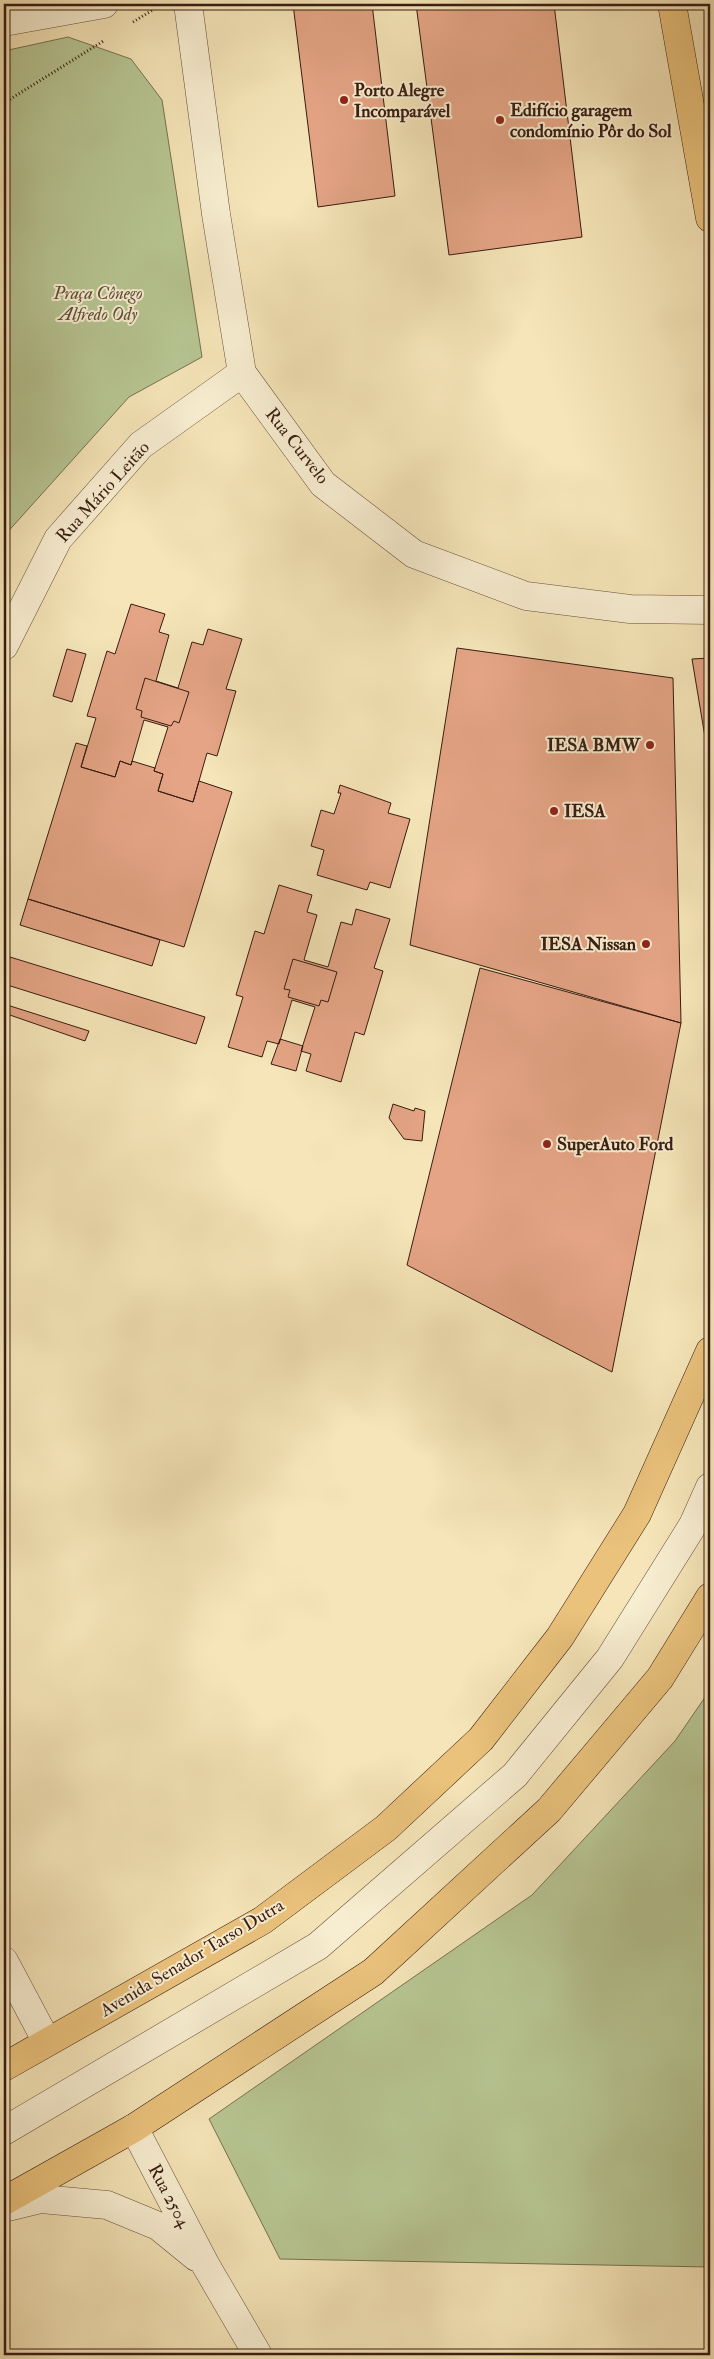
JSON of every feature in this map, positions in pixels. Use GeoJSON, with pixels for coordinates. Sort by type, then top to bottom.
{"type":"FeatureCollection","features":[{"type":"Feature","properties":{"kind":"main road"},"geometry":{"type":"LineString","coordinates":[[672,4],[710,218]]}},
{"type":"Feature","properties":{"kind":"main road","name":"Avenida Senador Tarso Dutra"},"geometry":{"type":"LineString","coordinates":[[4,2067],[263,1920],[386,1828],[481,1740],[560,1638],[637,1514],[710,1350]]}},
{"type":"Feature","properties":{"kind":"main road"},"geometry":{"type":"LineString","coordinates":[[4,2201],[134,2128],[373,1972],[549,1810],[660,1678],[710,1597]]}},
{"type":"Feature","properties":{"kind":"street"},"geometry":{"type":"LineString","coordinates":[[4,22],[104,4]]}},
{"type":"Feature","properties":{"kind":"street","name":"Rua Curvelo"},"geometry":{"type":"LineString","coordinates":[[188,4],[216,214],[242,373],[323,484],[414,554],[526,596],[630,609],[710,610]]}},
{"type":"Feature","properties":{"kind":"street","name":"Rua Mário Leitão"},"geometry":{"type":"LineString","coordinates":[[4,646],[58,539],[141,446],[242,373]]}},
{"type":"Feature","properties":{"kind":"street"},"geometry":{"type":"LineString","coordinates":[[4,2131],[318,1946],[515,1774],[610,1658],[693,1525],[710,1487]]}},
{"type":"Feature","properties":{"kind":"street"},"geometry":{"type":"LineString","coordinates":[[4,1961],[47,2042]]}},
{"type":"Feature","properties":{"kind":"street","name":"Rua 2504"},"geometry":{"type":"LineString","coordinates":[[134,2128],[205,2264],[258,2355]]}},
{"type":"Feature","properties":{"kind":"street","name":"Rua 2504"},"geometry":{"type":"LineString","coordinates":[[4,2208],[41,2199],[106,2205],[158,2226],[205,2264]]}},
{"type":"Feature","properties":{"kind":"path"},"geometry":{"type":"LineString","coordinates":[[4,103],[77,57]]}},
{"type":"Feature","properties":{"kind":"green space","name":"Praça Cônego Alfredo Ody"},"geometry":{"type":"Polygon","coordinates":[[[68,37],[131,59],[162,100],[202,357],[129,397],[4,536],[4,51],[68,37]]]}},
{"type":"Feature","properties":{"kind":"green space"},"geometry":{"type":"Polygon","coordinates":[[[710,1690],[710,2267],[280,2259],[209,2119],[532,1895],[675,1741],[710,1690]]]}},
{"type":"Feature","properties":{"kind":"building","name":"Porto Alegre Incomparável"},"geometry":{"type":"Polygon","coordinates":[[[293,4],[372,4],[395,196],[318,207],[293,4]]]}},
{"type":"Feature","properties":{"kind":"building","name":"Edifício garagem condomínio Pôr do Sol"},"geometry":{"type":"Polygon","coordinates":[[[416,4],[554,4],[582,237],[449,255],[416,4]]]}},
{"type":"Feature","properties":{"kind":"building"},"geometry":{"type":"Polygon","coordinates":[[[131,604],[165,614],[159,632],[169,635],[156,681],[178,688],[192,642],[203,645],[208,629],[242,639],[226,689],[236,691],[217,756],[207,753],[193,802],[158,791],[163,774],[154,771],[168,727],[144,720],[131,765],[120,761],[115,777],[81,767],[96,718],[87,716],[107,651],[115,654],[131,604]]]}},
{"type":"Feature","properties":{"kind":"building","name":"IESA"},"geometry":{"type":"Polygon","coordinates":[[[457,648],[673,678],[681,1023],[410,945],[457,648]]]}},
{"type":"Feature","properties":{"kind":"building"},"geometry":{"type":"Polygon","coordinates":[[[67,649],[86,654],[72,702],[53,696],[67,649]]]}},
{"type":"Feature","properties":{"kind":"building"},"geometry":{"type":"Polygon","coordinates":[[[710,658],[710,742],[706,743],[692,659],[710,658]]]}},
{"type":"Feature","properties":{"kind":"building"},"geometry":{"type":"Polygon","coordinates":[[[145,678],[189,692],[179,723],[174,721],[171,726],[141,717],[142,711],[136,709],[145,678]]]}},
{"type":"Feature","properties":{"kind":"building"},"geometry":{"type":"Polygon","coordinates":[[[76,743],[87,746],[81,767],[115,777],[120,761],[131,765],[132,761],[155,768],[154,771],[163,774],[158,791],[193,802],[199,781],[232,792],[184,947],[28,899],[76,743]]]}},
{"type":"Feature","properties":{"kind":"building"},"geometry":{"type":"Polygon","coordinates":[[[340,785],[391,803],[388,813],[410,819],[390,888],[370,882],[367,890],[317,875],[324,850],[311,846],[321,810],[334,814],[341,793],[338,793],[340,785]]]}},
{"type":"Feature","properties":{"kind":"building"},"geometry":{"type":"Polygon","coordinates":[[[279,885],[312,895],[307,912],[317,915],[304,960],[328,967],[341,922],[352,925],[356,909],[390,919],[374,968],[383,971],[364,1035],[355,1032],[341,1082],[306,1071],[311,1054],[301,1051],[315,1007],[292,1000],[279,1044],[267,1041],[262,1057],[228,1047],[243,997],[236,995],[255,931],[264,934],[279,885]]]}},
{"type":"Feature","properties":{"kind":"building"},"geometry":{"type":"Polygon","coordinates":[[[28,899],[160,940],[152,966],[20,925],[28,899]]]}},
{"type":"Feature","properties":{"kind":"building"},"geometry":{"type":"Polygon","coordinates":[[[10,957],[205,1017],[196,1044],[4,984],[10,957]]]}},
{"type":"Feature","properties":{"kind":"building"},"geometry":{"type":"Polygon","coordinates":[[[293,959],[337,972],[328,1002],[321,1000],[319,1006],[288,997],[290,990],[284,989],[293,959]]]}},
{"type":"Feature","properties":{"kind":"building","name":"SuperAuto Ford"},"geometry":{"type":"Polygon","coordinates":[[[480,968],[681,1023],[612,1372],[407,1265],[480,968]]]}},
{"type":"Feature","properties":{"kind":"building"},"geometry":{"type":"Polygon","coordinates":[[[4,1004],[89,1031],[85,1041],[4,1013],[4,1004]]]}},
{"type":"Feature","properties":{"kind":"building"},"geometry":{"type":"Polygon","coordinates":[[[280,1039],[303,1046],[296,1071],[271,1064],[280,1039]]]}},
{"type":"Feature","properties":{"kind":"building"},"geometry":{"type":"Polygon","coordinates":[[[393,1104],[414,1111],[415,1108],[425,1111],[422,1141],[404,1139],[389,1118],[393,1104]]]}},
{"type":"Feature","properties":{"kind":"place","name":"Porto Alegre Incomparável"},"geometry":{"type":"Point","coordinates":[344,100]}},
{"type":"Feature","properties":{"kind":"place","name":"Edifício garagem condomínio Pôr do Sol"},"geometry":{"type":"Point","coordinates":[500,120]}},
{"type":"Feature","properties":{"kind":"place","name":"IESA BMW"},"geometry":{"type":"Point","coordinates":[650,745]}},
{"type":"Feature","properties":{"kind":"place","name":"IESA"},"geometry":{"type":"Point","coordinates":[554,811]}},
{"type":"Feature","properties":{"kind":"place","name":"IESA Nissan"},"geometry":{"type":"Point","coordinates":[646,944]}},
{"type":"Feature","properties":{"kind":"place","name":"SuperAuto Ford"},"geometry":{"type":"Point","coordinates":[547,1144]}}]}
